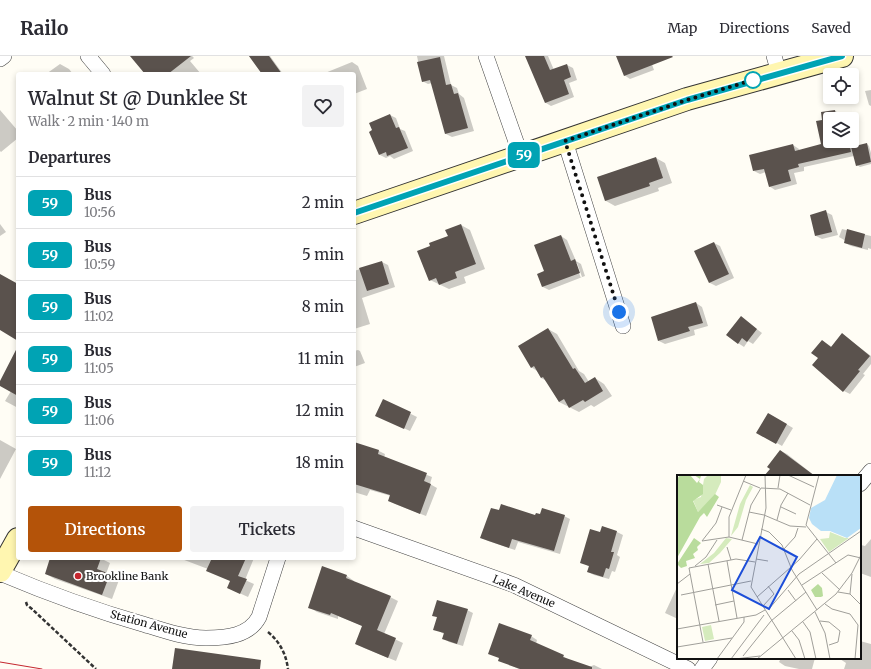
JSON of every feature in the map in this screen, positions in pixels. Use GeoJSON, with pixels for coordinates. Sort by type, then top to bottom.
{"type":"FeatureCollection","features":[{"type":"Feature","properties":{"kind":"main road"},"geometry":{"type":"LineString","coordinates":[[356,212],[687,100],[777,65],[842,56]]}},
{"type":"Feature","properties":{"kind":"main road"},"geometry":{"type":"LineString","coordinates":[[0,572],[16,543]]}},
{"type":"Feature","properties":{"kind":"street"},"geometry":{"type":"LineString","coordinates":[[0,59],[4,56]]}},
{"type":"Feature","properties":{"kind":"street"},"geometry":{"type":"LineString","coordinates":[[88,56],[101,72]]}},
{"type":"Feature","properties":{"kind":"street"},"geometry":{"type":"LineString","coordinates":[[486,56],[521,156]]}},
{"type":"Feature","properties":{"kind":"street"},"geometry":{"type":"LineString","coordinates":[[565,141],[624,326]]}},
{"type":"Feature","properties":{"kind":"street"},"geometry":{"type":"LineString","coordinates":[[861,483],[871,470]]}},
{"type":"Feature","properties":{"kind":"street","name":"Lake Avenue"},"geometry":{"type":"LineString","coordinates":[[356,529],[514,585],[688,669]]}},
{"type":"Feature","properties":{"kind":"street"},"geometry":{"type":"LineString","coordinates":[[256,623],[277,560]]}},
{"type":"Feature","properties":{"kind":"street","name":"Station Avenue"},"geometry":{"type":"LineString","coordinates":[[0,572],[66,599],[171,632],[204,638],[222,638],[238,635],[256,623]]}},
{"type":"Feature","properties":{"kind":"street"},"geometry":{"type":"LineString","coordinates":[[702,669],[709,659]]}},
{"type":"Feature","properties":{"kind":"path"},"geometry":{"type":"LineString","coordinates":[[27,600],[27,605],[96,669]]}},
{"type":"Feature","properties":{"kind":"path"},"geometry":{"type":"LineString","coordinates":[[256,623],[273,636],[280,644],[287,660],[288,669]]}},
{"type":"Feature","properties":{"kind":"building"},"geometry":{"type":"Polygon","coordinates":[[[130,56],[191,56],[171,72],[143,72],[130,56]]]}},
{"type":"Feature","properties":{"kind":"building"},"geometry":{"type":"Polygon","coordinates":[[[249,56],[269,56],[281,72],[261,72],[249,56]]]}},
{"type":"Feature","properties":{"kind":"building"},"geometry":{"type":"Polygon","coordinates":[[[525,56],[544,56],[550,70],[567,64],[571,77],[564,80],[569,94],[545,103],[525,56]]]}},
{"type":"Feature","properties":{"kind":"building"},"geometry":{"type":"Polygon","coordinates":[[[616,56],[672,56],[673,57],[624,76],[616,56]]]}},
{"type":"Feature","properties":{"kind":"building"},"geometry":{"type":"Polygon","coordinates":[[[440,57],[446,85],[451,84],[454,94],[458,93],[468,128],[445,134],[430,80],[422,82],[417,62],[440,57]]]}},
{"type":"Feature","properties":{"kind":"building"},"geometry":{"type":"Polygon","coordinates":[[[835,110],[835,112],[823,112],[823,148],[850,148],[851,152],[798,164],[799,167],[788,170],[791,181],[769,187],[764,169],[753,171],[749,155],[793,144],[795,151],[821,144],[816,121],[822,120],[821,112],[835,110]]]}},
{"type":"Feature","properties":{"kind":"building"},"geometry":{"type":"Polygon","coordinates":[[[390,114],[396,128],[399,127],[408,148],[387,156],[386,152],[379,155],[369,132],[372,130],[369,123],[390,114]]]}},
{"type":"Feature","properties":{"kind":"building"},"geometry":{"type":"Polygon","coordinates":[[[867,143],[871,162],[856,166],[851,148],[859,148],[859,145],[867,143]]]}},
{"type":"Feature","properties":{"kind":"building"},"geometry":{"type":"Polygon","coordinates":[[[656,157],[663,178],[649,183],[650,186],[605,201],[597,177],[656,157]]]}},
{"type":"Feature","properties":{"kind":"building"},"geometry":{"type":"Polygon","coordinates":[[[826,210],[832,232],[815,236],[810,215],[826,210]]]}},
{"type":"Feature","properties":{"kind":"building"},"geometry":{"type":"Polygon","coordinates":[[[461,224],[476,264],[455,272],[457,278],[439,285],[436,278],[429,281],[417,251],[430,246],[429,243],[448,236],[445,230],[461,224]]]}},
{"type":"Feature","properties":{"kind":"building"},"geometry":{"type":"Polygon","coordinates":[[[847,229],[865,234],[862,248],[844,243],[847,229]]]}},
{"type":"Feature","properties":{"kind":"building"},"geometry":{"type":"Polygon","coordinates":[[[561,235],[571,261],[575,259],[580,273],[542,287],[537,274],[544,271],[534,245],[561,235]]]}},
{"type":"Feature","properties":{"kind":"building"},"geometry":{"type":"Polygon","coordinates":[[[714,242],[729,274],[709,283],[694,251],[714,242]]]}},
{"type":"Feature","properties":{"kind":"building"},"geometry":{"type":"Polygon","coordinates":[[[382,261],[389,284],[367,291],[359,268],[382,261]]]}},
{"type":"Feature","properties":{"kind":"building"},"geometry":{"type":"Polygon","coordinates":[[[0,274],[16,283],[16,340],[0,330],[0,274]]]}},
{"type":"Feature","properties":{"kind":"building"},"geometry":{"type":"Polygon","coordinates":[[[696,302],[703,323],[688,327],[690,331],[658,341],[651,317],[696,302]]]}},
{"type":"Feature","properties":{"kind":"building"},"geometry":{"type":"Polygon","coordinates":[[[741,316],[757,329],[747,342],[742,338],[738,344],[726,335],[741,316]]]}},
{"type":"Feature","properties":{"kind":"building"},"geometry":{"type":"Polygon","coordinates":[[[548,328],[573,369],[575,368],[585,383],[595,377],[603,391],[585,402],[583,400],[569,408],[564,399],[559,402],[534,366],[531,368],[518,346],[548,328]]]}},
{"type":"Feature","properties":{"kind":"building"},"geometry":{"type":"Polygon","coordinates":[[[842,333],[870,356],[858,370],[860,371],[843,392],[812,365],[818,358],[811,353],[822,340],[831,347],[842,333]]]}},
{"type":"Feature","properties":{"kind":"building"},"geometry":{"type":"Polygon","coordinates":[[[16,350],[16,395],[0,386],[0,381],[16,350]]]}},
{"type":"Feature","properties":{"kind":"building"},"geometry":{"type":"Polygon","coordinates":[[[383,399],[411,412],[404,429],[375,416],[383,399]]]}},
{"type":"Feature","properties":{"kind":"building"},"geometry":{"type":"Polygon","coordinates":[[[768,413],[787,424],[776,444],[756,433],[768,413]]]}},
{"type":"Feature","properties":{"kind":"building"},"geometry":{"type":"Polygon","coordinates":[[[356,443],[379,450],[378,454],[427,473],[424,481],[431,484],[420,514],[388,501],[390,495],[356,485],[356,443]]]}},
{"type":"Feature","properties":{"kind":"building"},"geometry":{"type":"Polygon","coordinates":[[[780,450],[814,475],[765,475],[770,469],[767,467],[780,450]]]}},
{"type":"Feature","properties":{"kind":"building"},"geometry":{"type":"Polygon","coordinates":[[[501,504],[535,515],[536,513],[540,514],[542,508],[565,515],[554,551],[512,539],[509,548],[480,538],[491,508],[499,510],[501,504]]]}},
{"type":"Feature","properties":{"kind":"building"},"geometry":{"type":"Polygon","coordinates":[[[602,526],[617,531],[611,552],[614,552],[609,569],[606,568],[603,577],[587,572],[589,566],[580,563],[590,529],[600,532],[602,526]]]}},
{"type":"Feature","properties":{"kind":"building","name":"Brookline Bank"},"geometry":{"type":"Polygon","coordinates":[[[49,560],[100,560],[97,569],[110,574],[102,595],[45,574],[49,560]]]}},
{"type":"Feature","properties":{"kind":"building"},"geometry":{"type":"Polygon","coordinates":[[[211,560],[245,560],[238,576],[247,579],[240,594],[227,588],[230,581],[206,571],[211,560]]]}},
{"type":"Feature","properties":{"kind":"building"},"geometry":{"type":"Polygon","coordinates":[[[322,566],[347,575],[346,578],[391,596],[377,630],[396,638],[388,658],[355,644],[362,626],[331,613],[330,615],[308,608],[322,566]]]}},
{"type":"Feature","properties":{"kind":"building"},"geometry":{"type":"Polygon","coordinates":[[[437,600],[468,609],[457,644],[442,639],[444,633],[433,630],[437,617],[432,616],[437,600]]]}},
{"type":"Feature","properties":{"kind":"building"},"geometry":{"type":"Polygon","coordinates":[[[499,623],[532,635],[530,640],[564,655],[563,657],[592,667],[592,669],[520,669],[498,661],[499,658],[488,654],[499,623]]]}},
{"type":"Feature","properties":{"kind":"building"},"geometry":{"type":"Polygon","coordinates":[[[175,648],[261,660],[260,669],[172,669],[175,648]]]}},
{"type":"Feature","properties":{"kind":"tram line"},"geometry":{"type":"LineString","coordinates":[[0,662],[42,669]]}},
{"type":"Feature","properties":{"kind":"bus line","name":"59"},"geometry":{"type":"LineString","coordinates":[[356,212],[631,118],[687,100],[842,56]]}},
{"type":"Feature","properties":{"kind":"place","name":"Brookline Bank"},"geometry":{"type":"Point","coordinates":[78,576]}},
{"type":"Feature","properties":{"kind":"route"},"geometry":{"type":"LineString","coordinates":[[619,312],[565,141],[687,100],[753,80]]}}]}
